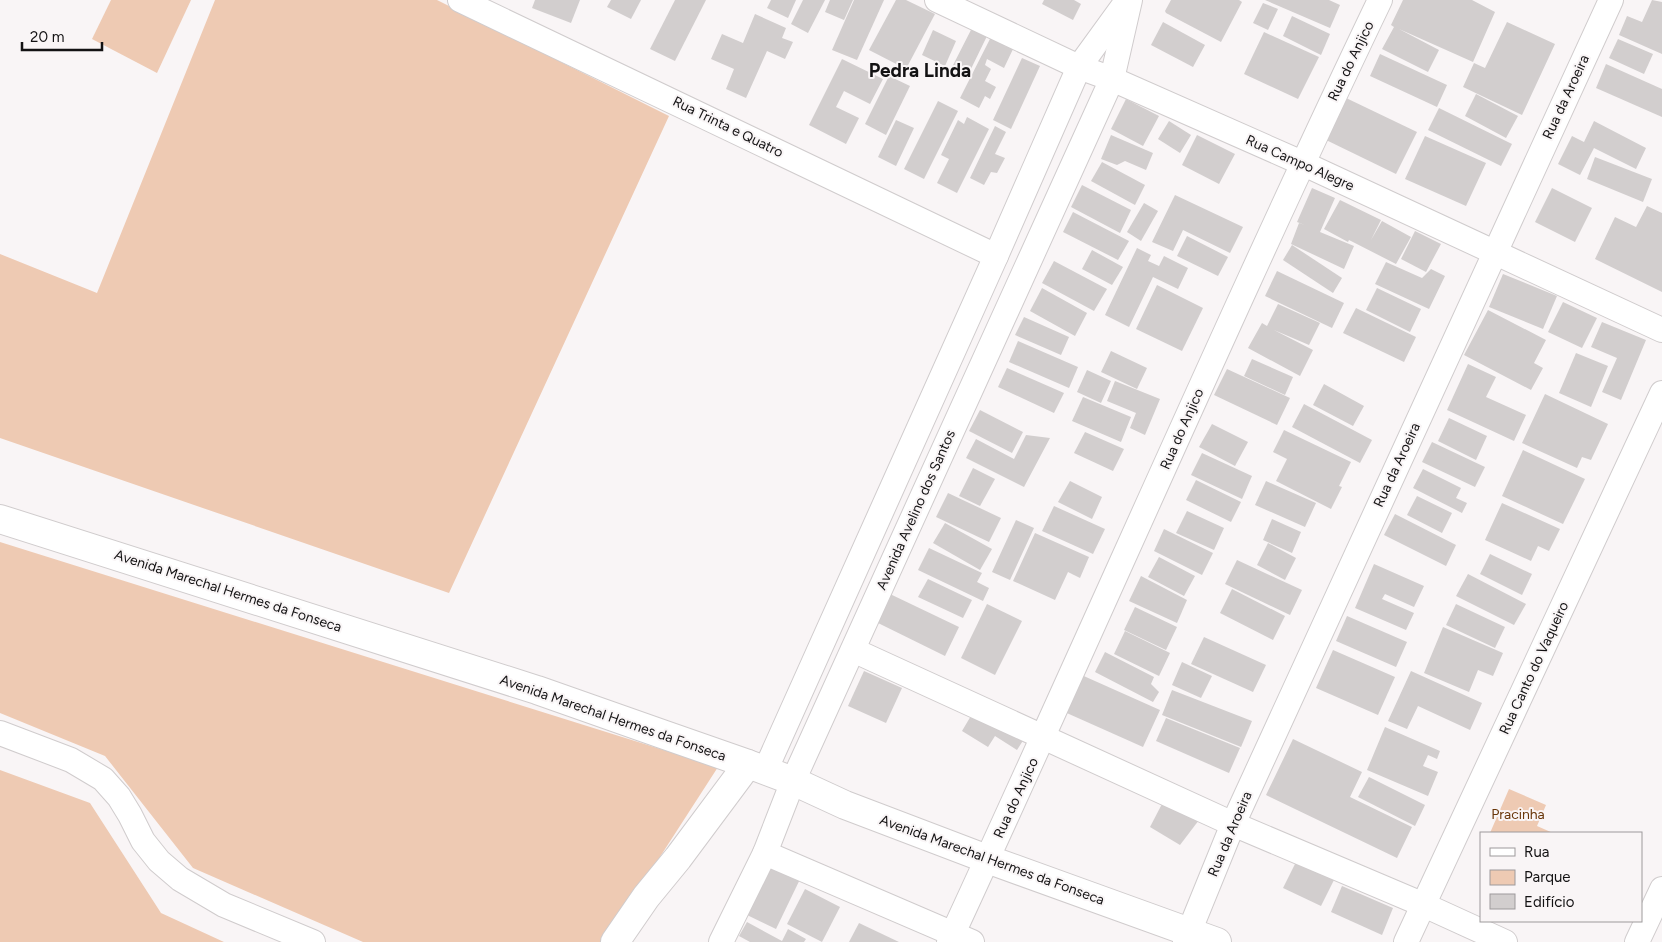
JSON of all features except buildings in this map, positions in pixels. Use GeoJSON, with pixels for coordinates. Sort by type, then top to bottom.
{"type":"FeatureCollection","features":[{"type":"Feature","properties":{"kind":"main road","name":"Avenida Marechal Hermes da Fonseca"},"geometry":{"type":"LineString","coordinates":[[0,519],[537,690],[793,781],[845,805],[1187,937],[1217,942]]}},
{"type":"Feature","properties":{"kind":"main road"},"geometry":{"type":"LineString","coordinates":[[615,942],[646,897],[756,768]]}},
{"type":"Feature","properties":{"kind":"street","name":"Rua Trinta e Quatro"},"geometry":{"type":"LineString","coordinates":[[460,0],[996,256]]}},
{"type":"Feature","properties":{"kind":"street","name":"Rua Campo Alegre"},"geometry":{"type":"LineString","coordinates":[[936,0],[1079,67],[1112,79],[1302,163],[1662,330]]}},
{"type":"Feature","properties":{"kind":"street"},"geometry":{"type":"LineString","coordinates":[[756,768],[996,256],[1079,67],[1129,0]]}},
{"type":"Feature","properties":{"kind":"street","name":"Avenida Avelino dos Santos"},"geometry":{"type":"LineString","coordinates":[[721,942],[765,853],[793,781],[1112,79],[1129,0]]}},
{"type":"Feature","properties":{"kind":"street","name":"Rua do Anjico"},"geometry":{"type":"LineString","coordinates":[[958,939],[987,859],[1302,163],[1380,0]]}},
{"type":"Feature","properties":{"kind":"street","name":"Rua da Aroeira"},"geometry":{"type":"LineString","coordinates":[[1187,937],[1233,824],[1611,0]]}},
{"type":"Feature","properties":{"kind":"street","name":"Rua Canto do Vaqueiro"},"geometry":{"type":"LineString","coordinates":[[1406,942],[1662,393]]}},
{"type":"Feature","properties":{"kind":"street"},"geometry":{"type":"LineString","coordinates":[[853,650],[1233,824],[1424,905],[1505,942]]}},
{"type":"Feature","properties":{"kind":"street"},"geometry":{"type":"LineString","coordinates":[[0,733],[71,760],[103,779],[119,797],[143,840],[160,861],[180,879],[224,905],[313,942]]}},
{"type":"Feature","properties":{"kind":"street"},"geometry":{"type":"LineString","coordinates":[[765,853],[958,939]]}},
{"type":"Feature","properties":{"kind":"street"},"geometry":{"type":"LineString","coordinates":[[1637,942],[1662,890]]}},
{"type":"Feature","properties":{"kind":"green space"},"geometry":{"type":"Polygon","coordinates":[[[111,0],[191,0],[157,73],[92,39],[111,0]]]}},
{"type":"Feature","properties":{"kind":"green space"},"geometry":{"type":"Polygon","coordinates":[[[215,0],[437,0],[669,116],[449,593],[0,438],[0,254],[97,293],[215,0]]]}},
{"type":"Feature","properties":{"kind":"green space"},"geometry":{"type":"Polygon","coordinates":[[[0,542],[718,767],[605,942],[363,942],[193,868],[105,756],[0,713],[0,542]]]}},
{"type":"Feature","properties":{"kind":"green space"},"geometry":{"type":"Polygon","coordinates":[[[0,770],[90,803],[161,913],[224,942],[0,942],[0,770]]]}},
{"type":"Feature","properties":{"kind":"green space","name":"Pracinha"},"geometry":{"type":"Polygon","coordinates":[[[1509,789],[1546,805],[1537,826],[1551,832],[1490,832],[1509,789]]]}},
{"type":"Feature","properties":{"kind":"district","name":"Pedra Linda"},"geometry":{"type":"Point","coordinates":[920,70]}}]}
